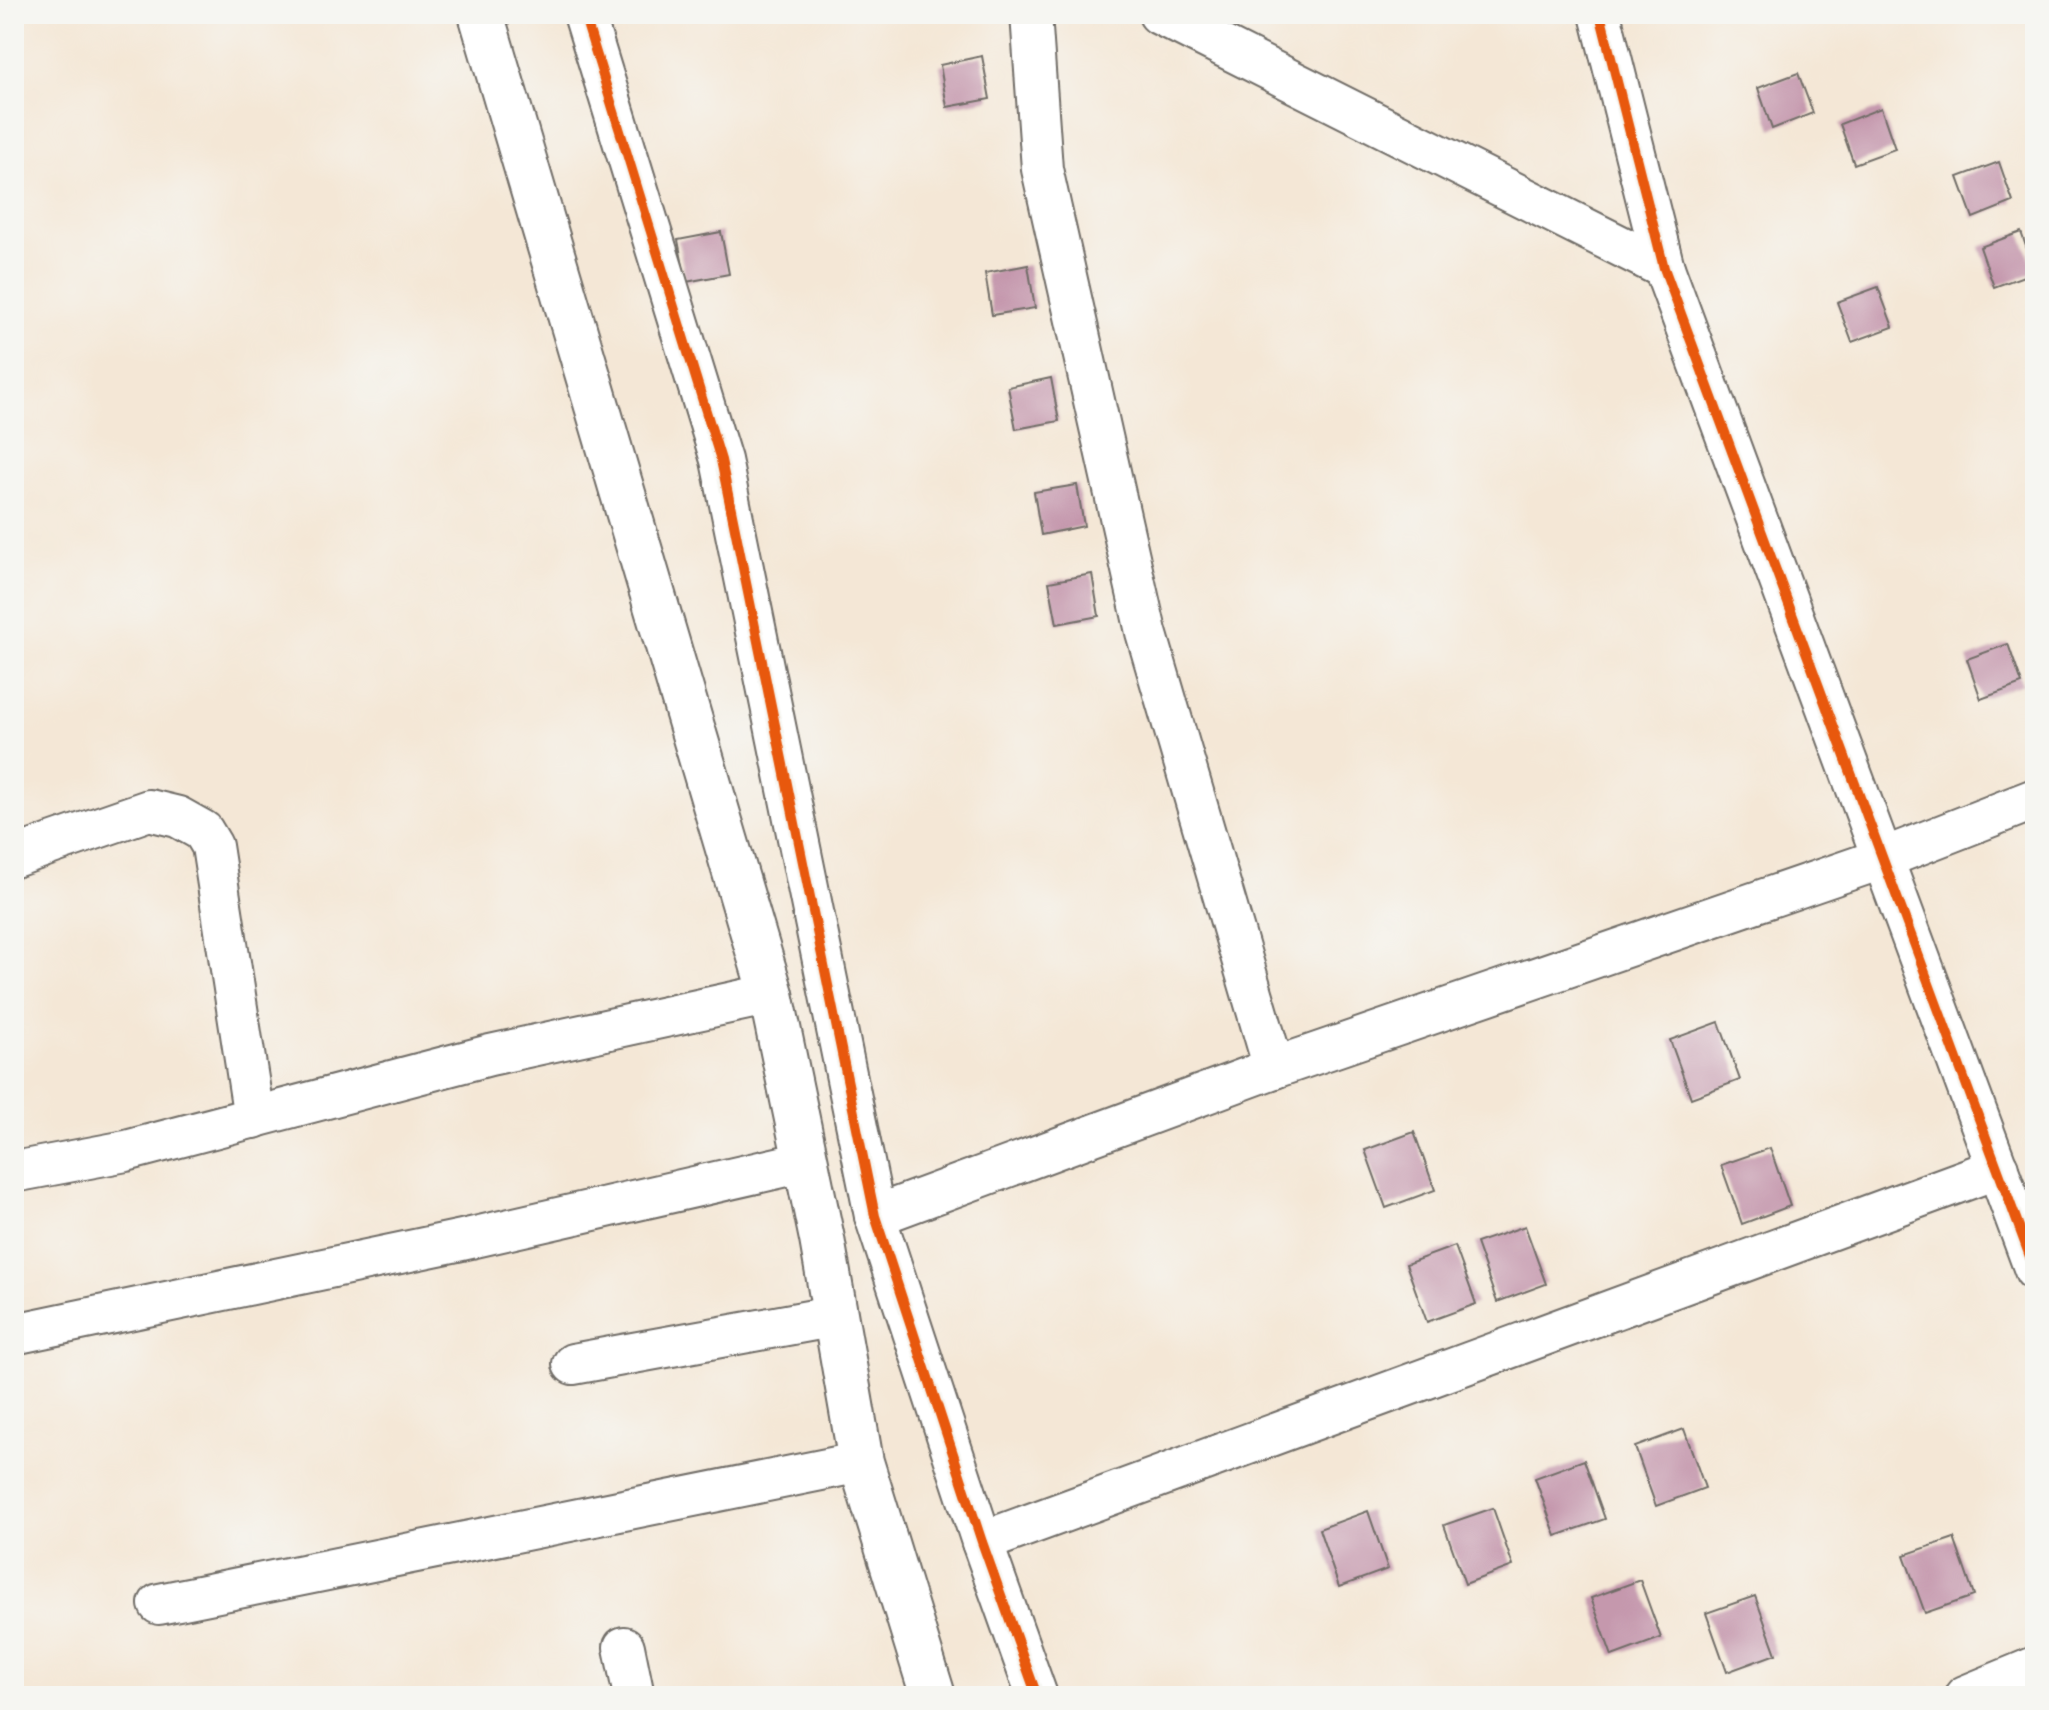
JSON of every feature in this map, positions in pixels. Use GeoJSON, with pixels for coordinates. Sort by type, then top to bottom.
{"type":"FeatureCollection","features":[{"type":"Feature","properties":{"kind":"street"},"geometry":{"type":"LineString","coordinates":[[481,14],[771,994],[836,1316],[861,1462],[933,1696]]}},
{"type":"Feature","properties":{"kind":"street"},"geometry":{"type":"LineString","coordinates":[[584,14],[721,460],[875,1216],[982,1542],[1037,1696]]}},
{"type":"Feature","properties":{"kind":"street"},"geometry":{"type":"LineString","coordinates":[[1031,14],[1042,169],[1142,616],[1274,1068]]}},
{"type":"Feature","properties":{"kind":"street"},"geometry":{"type":"LineString","coordinates":[[1159,14],[1664,268]]}},
{"type":"Feature","properties":{"kind":"street"},"geometry":{"type":"LineString","coordinates":[[1600,14],[1664,268],[2035,1270]]}},
{"type":"Feature","properties":{"kind":"street"},"geometry":{"type":"LineString","coordinates":[[875,1216],[1274,1068],[1884,858],[2035,799]]}},
{"type":"Feature","properties":{"kind":"street"},"geometry":{"type":"LineString","coordinates":[[14,857],[149,810],[178,817],[203,831],[212,846],[254,1118]]}},
{"type":"Feature","properties":{"kind":"street"},"geometry":{"type":"LineString","coordinates":[[14,1172],[126,1151],[490,1055],[771,994]]}},
{"type":"Feature","properties":{"kind":"street"},"geometry":{"type":"LineString","coordinates":[[14,1334],[462,1240],[804,1162]]}},
{"type":"Feature","properties":{"kind":"street"},"geometry":{"type":"LineString","coordinates":[[982,1542],[1998,1168]]}},
{"type":"Feature","properties":{"kind":"street"},"geometry":{"type":"LineString","coordinates":[[573,1364],[836,1316]]}},
{"type":"Feature","properties":{"kind":"street"},"geometry":{"type":"LineString","coordinates":[[159,1604],[861,1462]]}},
{"type":"Feature","properties":{"kind":"street"},"geometry":{"type":"LineString","coordinates":[[624,1647],[634,1696]]}},
{"type":"Feature","properties":{"kind":"street"},"geometry":{"type":"LineString","coordinates":[[1965,1696],[2035,1667]]}},
{"type":"Feature","properties":{"kind":"building"},"geometry":{"type":"Polygon","coordinates":[[[982,56],[990,99],[947,107],[940,65],[982,56]]]}},
{"type":"Feature","properties":{"kind":"building"},"geometry":{"type":"Polygon","coordinates":[[[1798,73],[1813,113],[1772,129],[1758,88],[1798,73]]]}},
{"type":"Feature","properties":{"kind":"building"},"geometry":{"type":"Polygon","coordinates":[[[1881,108],[1895,149],[1854,164],[1840,124],[1881,108]]]}},
{"type":"Feature","properties":{"kind":"building"},"geometry":{"type":"Polygon","coordinates":[[[1999,162],[2013,202],[1973,218],[1958,177],[1999,162]]]}},
{"type":"Feature","properties":{"kind":"building"},"geometry":{"type":"Polygon","coordinates":[[[721,232],[729,274],[686,282],[678,240],[721,232]]]}},
{"type":"Feature","properties":{"kind":"building"},"geometry":{"type":"Polygon","coordinates":[[[2021,232],[2035,272],[1994,287],[1980,247],[2021,232]]]}},
{"type":"Feature","properties":{"kind":"building"},"geometry":{"type":"Polygon","coordinates":[[[1028,265],[1035,308],[992,315],[985,273],[1028,265]]]}},
{"type":"Feature","properties":{"kind":"building"},"geometry":{"type":"Polygon","coordinates":[[[1878,287],[1893,327],[1852,342],[1837,302],[1878,287]]]}},
{"type":"Feature","properties":{"kind":"building"},"geometry":{"type":"Polygon","coordinates":[[[1051,378],[1059,421],[1016,429],[1008,387],[1051,378]]]}},
{"type":"Feature","properties":{"kind":"building"},"geometry":{"type":"Polygon","coordinates":[[[1077,485],[1084,526],[1041,535],[1034,492],[1077,485]]]}},
{"type":"Feature","properties":{"kind":"building"},"geometry":{"type":"Polygon","coordinates":[[[1092,574],[1099,616],[1057,624],[1049,582],[1092,574]]]}},
{"type":"Feature","properties":{"kind":"building"},"geometry":{"type":"Polygon","coordinates":[[[2008,644],[2022,684],[1981,699],[1967,659],[2008,644]]]}},
{"type":"Feature","properties":{"kind":"building"},"geometry":{"type":"Polygon","coordinates":[[[1719,1022],[1740,1080],[1691,1098],[1670,1040],[1719,1022]]]}},
{"type":"Feature","properties":{"kind":"building"},"geometry":{"type":"Polygon","coordinates":[[[1414,1132],[1435,1190],[1386,1208],[1365,1150],[1414,1132]]]}},
{"type":"Feature","properties":{"kind":"building"},"geometry":{"type":"Polygon","coordinates":[[[1770,1148],[1790,1206],[1742,1224],[1721,1165],[1770,1148]]]}},
{"type":"Feature","properties":{"kind":"building"},"geometry":{"type":"Polygon","coordinates":[[[1525,1226],[1546,1284],[1497,1302],[1476,1243],[1525,1226]]]}},
{"type":"Feature","properties":{"kind":"building"},"geometry":{"type":"Polygon","coordinates":[[[1455,1246],[1476,1304],[1427,1322],[1406,1264],[1455,1246]]]}},
{"type":"Feature","properties":{"kind":"building"},"geometry":{"type":"Polygon","coordinates":[[[1684,1429],[1705,1488],[1656,1506],[1635,1447],[1684,1429]]]}},
{"type":"Feature","properties":{"kind":"building"},"geometry":{"type":"Polygon","coordinates":[[[1584,1460],[1605,1519],[1556,1536],[1535,1478],[1584,1460]]]}},
{"type":"Feature","properties":{"kind":"building"},"geometry":{"type":"Polygon","coordinates":[[[1493,1508],[1513,1566],[1465,1584],[1444,1525],[1493,1508]]]}},
{"type":"Feature","properties":{"kind":"building"},"geometry":{"type":"Polygon","coordinates":[[[1368,1511],[1388,1569],[1339,1587],[1319,1529],[1368,1511]]]}},
{"type":"Feature","properties":{"kind":"building"},"geometry":{"type":"Polygon","coordinates":[[[1954,1538],[1974,1596],[1925,1613],[1904,1555],[1954,1538]]]}},
{"type":"Feature","properties":{"kind":"building"},"geometry":{"type":"Polygon","coordinates":[[[1640,1580],[1661,1638],[1612,1656],[1591,1598],[1640,1580]]]}},
{"type":"Feature","properties":{"kind":"building"},"geometry":{"type":"Polygon","coordinates":[[[1755,1596],[1776,1654],[1727,1672],[1706,1613],[1755,1596]]]}},
{"type":"Feature","properties":{"kind":"cycle path"},"geometry":{"type":"LineString","coordinates":[[584,14],[721,460],[875,1216],[982,1542],[1037,1696]]}},
{"type":"Feature","properties":{"kind":"cycle path"},"geometry":{"type":"LineString","coordinates":[[1600,14],[1664,268],[2035,1270]]}}]}
